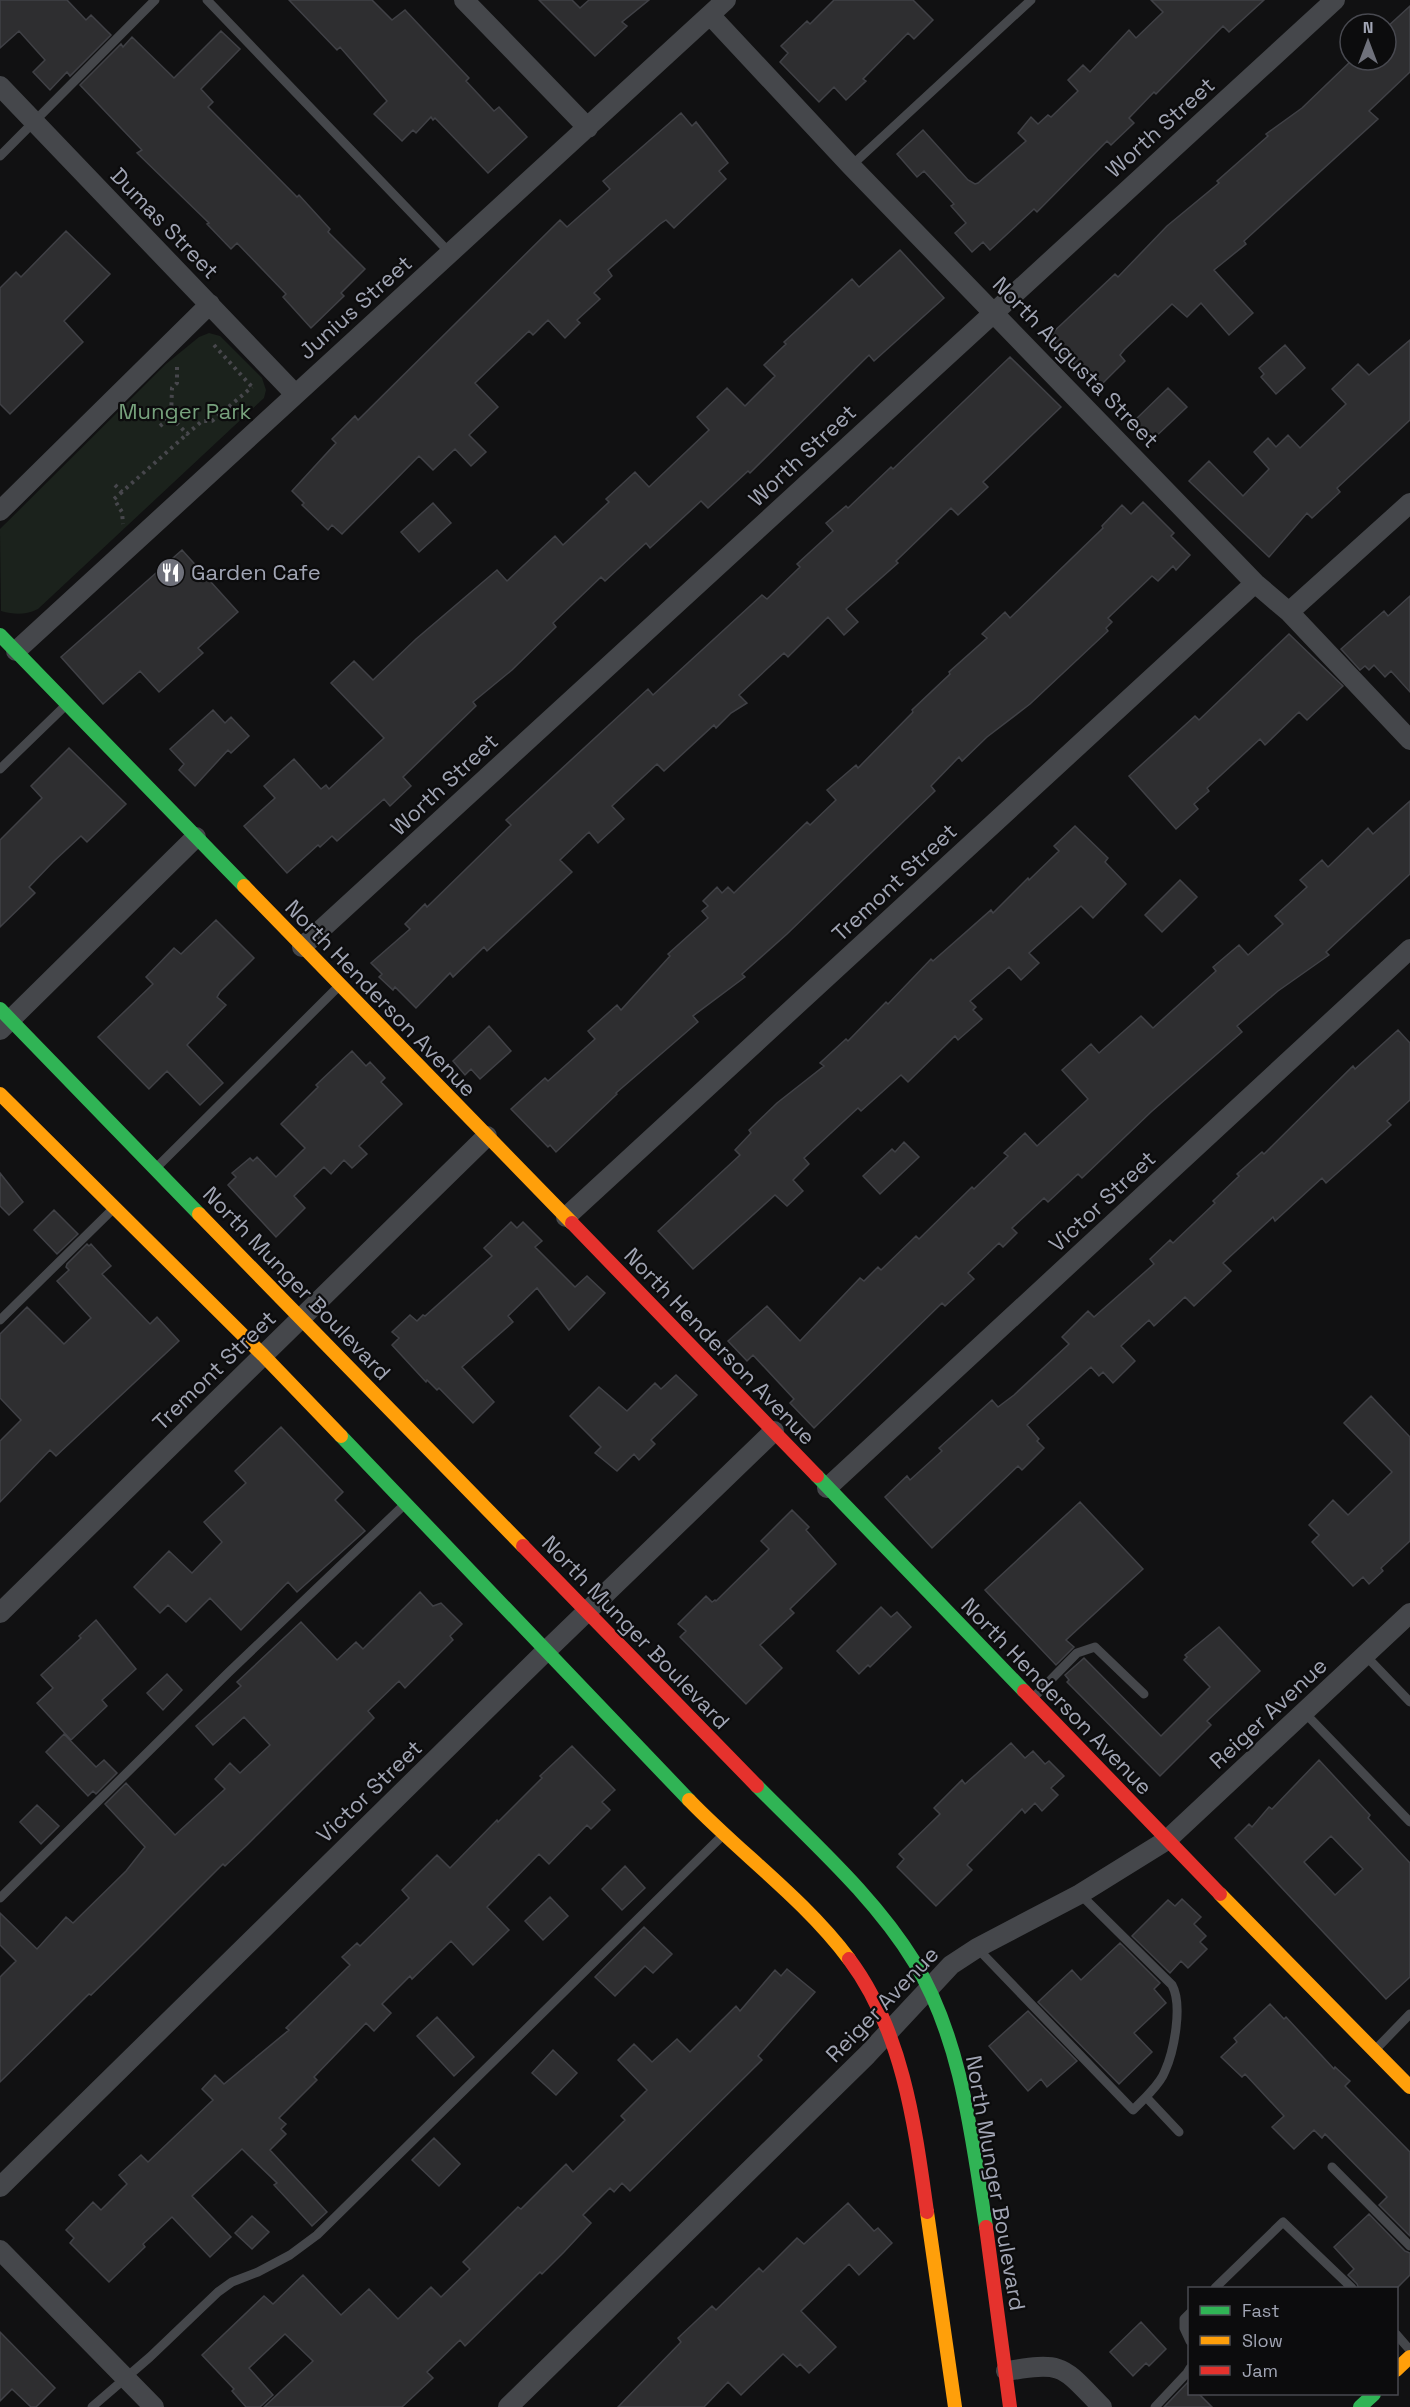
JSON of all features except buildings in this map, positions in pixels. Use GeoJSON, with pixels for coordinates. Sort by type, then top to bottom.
{"type":"FeatureCollection","features":[{"type":"Feature","properties":{"kind":"main road","name":"North Henderson Avenue"},"geometry":{"type":"LineString","coordinates":[[0,635],[774,1431],[1167,1840],[1410,2087]]}},
{"type":"Feature","properties":{"kind":"main road","name":"North Munger Boulevard"},"geometry":{"type":"LineString","coordinates":[[3,1020],[155,1168],[867,1899],[909,1952],[928,1988],[950,2044],[963,2096],[990,2252],[1010,2407]]}},
{"type":"Feature","properties":{"kind":"main road"},"geometry":{"type":"LineString","coordinates":[[0,1094],[263,1355],[723,1835],[800,1906],[855,1966],[873,1996],[888,2033],[915,2133],[955,2407]]}},
{"type":"Feature","properties":{"kind":"main road"},"geometry":{"type":"LineString","coordinates":[[1398,2368],[1410,2357]]}},
{"type":"Feature","properties":{"kind":"main road"},"geometry":{"type":"LineString","coordinates":[[1360,2407],[1373,2395]]}},
{"type":"Feature","properties":{"kind":"street"},"geometry":{"type":"LineString","coordinates":[[464,0],[588,128]]}},
{"type":"Feature","properties":{"kind":"street","name":"Junius Street"},"geometry":{"type":"LineString","coordinates":[[16,651],[726,0]]}},
{"type":"Feature","properties":{"kind":"street","name":"Worth Street"},"geometry":{"type":"LineString","coordinates":[[302,947],[1335,0]]}},
{"type":"Feature","properties":{"kind":"street","name":"North Augusta Street"},"geometry":{"type":"LineString","coordinates":[[710,15],[851,166],[994,311],[1255,583],[1289,612],[1410,740]]}},
{"type":"Feature","properties":{"kind":"street","name":"Dumas Street"},"geometry":{"type":"LineString","coordinates":[[0,86],[295,394]]}},
{"type":"Feature","properties":{"kind":"street"},"geometry":{"type":"LineString","coordinates":[[0,511],[210,304]]}},
{"type":"Feature","properties":{"kind":"street"},"geometry":{"type":"LineString","coordinates":[[1289,612],[1410,503]]}},
{"type":"Feature","properties":{"kind":"street","name":"Tremont Street"},"geometry":{"type":"LineString","coordinates":[[566,1217],[1255,583]]}},
{"type":"Feature","properties":{"kind":"street"},"geometry":{"type":"LineString","coordinates":[[3,1020],[196,837]]}},
{"type":"Feature","properties":{"kind":"street","name":"Victor Street"},"geometry":{"type":"LineString","coordinates":[[827,1488],[1410,949]]}},
{"type":"Feature","properties":{"kind":"street","name":"Tremont Street"},"geometry":{"type":"LineString","coordinates":[[0,1613],[487,1136]]}},
{"type":"Feature","properties":{"kind":"street","name":"Victor Street"},"geometry":{"type":"LineString","coordinates":[[0,2187],[546,1651],[774,1431]]}},
{"type":"Feature","properties":{"kind":"street","name":"Reiger Avenue"},"geometry":{"type":"LineString","coordinates":[[508,2407],[888,2033],[951,1965],[977,1948],[1080,1894],[1167,1840],[1410,1613]]}},
{"type":"Feature","properties":{"kind":"street"},"geometry":{"type":"LineString","coordinates":[[0,2250],[154,2407]]}},
{"type":"Feature","properties":{"kind":"street"},"geometry":{"type":"LineString","coordinates":[[1006,2371],[1042,2366],[1056,2367],[1069,2373],[1102,2407]]}},
{"type":"Feature","properties":{"kind":"lane"},"geometry":{"type":"LineString","coordinates":[[0,156],[155,0]]}},
{"type":"Feature","properties":{"kind":"lane"},"geometry":{"type":"LineString","coordinates":[[207,0],[450,253]]}},
{"type":"Feature","properties":{"kind":"lane"},"geometry":{"type":"LineString","coordinates":[[851,166],[1031,0]]}},
{"type":"Feature","properties":{"kind":"lane"},"geometry":{"type":"LineString","coordinates":[[0,769],[66,704]]}},
{"type":"Feature","properties":{"kind":"lane"},"geometry":{"type":"LineString","coordinates":[[155,1168],[340,985]]}},
{"type":"Feature","properties":{"kind":"lane"},"geometry":{"type":"LineString","coordinates":[[0,1320],[114,1207]]}},
{"type":"Feature","properties":{"kind":"lane"},"geometry":{"type":"LineString","coordinates":[[0,1898],[229,1672],[405,1504]]}},
{"type":"Feature","properties":{"kind":"lane"},"geometry":{"type":"LineString","coordinates":[[1031,1699],[1077,1653],[1095,1647],[1144,1694]]}},
{"type":"Feature","properties":{"kind":"lane"},"geometry":{"type":"LineString","coordinates":[[1365,1655],[1410,1702]]}},
{"type":"Feature","properties":{"kind":"lane"},"geometry":{"type":"LineString","coordinates":[[1304,1712],[1410,1822]]}},
{"type":"Feature","properties":{"kind":"lane"},"geometry":{"type":"LineString","coordinates":[[92,2407],[218,2292],[290,2255],[317,2235],[723,1835]]}},
{"type":"Feature","properties":{"kind":"lane"},"geometry":{"type":"LineString","coordinates":[[977,1948],[1133,2110],[1160,2080],[1171,2057],[1176,2021],[1176,1992],[1172,1985],[1080,1894]]}},
{"type":"Feature","properties":{"kind":"lane"},"geometry":{"type":"LineString","coordinates":[[1374,2051],[1410,2014]]}},
{"type":"Feature","properties":{"kind":"lane"},"geometry":{"type":"LineString","coordinates":[[1146,2097],[1179,2132]]}},
{"type":"Feature","properties":{"kind":"lane"},"geometry":{"type":"LineString","coordinates":[[1332,2167],[1410,2246]]}},
{"type":"Feature","properties":{"kind":"lane"},"geometry":{"type":"LineString","coordinates":[[1217,2287],[1283,2222],[1350,2287]]}},
{"type":"Feature","properties":{"kind":"lane"},"geometry":{"type":"LineString","coordinates":[[1188,2315],[1184,2319],[1184,2328],[1188,2337]]}},
{"type":"Feature","properties":{"kind":"lane"},"geometry":{"type":"LineString","coordinates":[[1398,2336],[1410,2350]]}},
{"type":"Feature","properties":{"kind":"lane"},"geometry":{"type":"LineString","coordinates":[[1155,2407],[1188,2371]]}},
{"type":"Feature","properties":{"kind":"path"},"geometry":{"type":"LineString","coordinates":[[176,360],[177,383],[172,388],[171,417],[187,434]]}},
{"type":"Feature","properties":{"kind":"path"},"geometry":{"type":"LineString","coordinates":[[114,531],[123,523],[122,512],[114,499],[202,421],[212,421],[252,387]]}},
{"type":"Feature","properties":{"kind":"path"},"geometry":{"type":"LineString","coordinates":[[160,426],[171,417]]}},
{"type":"Feature","properties":{"kind":"path"},"geometry":{"type":"LineString","coordinates":[[115,485],[122,492]]}},
{"type":"Feature","properties":{"kind":"green space","name":"Munger Park"},"geometry":{"type":"Polygon","coordinates":[[[209,333],[220,336],[262,378],[266,390],[264,398],[38,609],[20,614],[1,611],[0,529],[166,364],[199,337],[209,333]]]}},
{"type":"Feature","properties":{"kind":"traffic: fast"},"geometry":{"type":"LineString","coordinates":[[0,635],[244,886]]}},
{"type":"Feature","properties":{"kind":"traffic: fast"},"geometry":{"type":"LineString","coordinates":[[0,1009],[199,1214]]}},
{"type":"Feature","properties":{"kind":"traffic: fast"},"geometry":{"type":"LineString","coordinates":[[341,1436],[689,1800]]}},
{"type":"Feature","properties":{"kind":"traffic: fast"},"geometry":{"type":"LineString","coordinates":[[817,1476],[1024,1691]]}},
{"type":"Feature","properties":{"kind":"traffic: fast"},"geometry":{"type":"LineString","coordinates":[[757,1786],[841,1870],[881,1915],[899,1938],[931,1993],[944,2025],[963,2091],[986,2227]]}},
{"type":"Feature","properties":{"kind":"traffic: fast"},"geometry":{"type":"LineString","coordinates":[[1360,2407],[1373,2395]]}},
{"type":"Feature","properties":{"kind":"traffic: slow"},"geometry":{"type":"LineString","coordinates":[[244,886],[572,1223]]}},
{"type":"Feature","properties":{"kind":"traffic: slow"},"geometry":{"type":"LineString","coordinates":[[0,1094],[263,1355],[341,1436]]}},
{"type":"Feature","properties":{"kind":"traffic: slow"},"geometry":{"type":"LineString","coordinates":[[199,1214],[523,1546]]}},
{"type":"Feature","properties":{"kind":"traffic: slow"},"geometry":{"type":"LineString","coordinates":[[689,1800],[812,1916],[849,1959]]}},
{"type":"Feature","properties":{"kind":"traffic: slow"},"geometry":{"type":"LineString","coordinates":[[1220,1894],[1410,2087]]}},
{"type":"Feature","properties":{"kind":"traffic: slow"},"geometry":{"type":"LineString","coordinates":[[927,2212],[955,2407]]}},
{"type":"Feature","properties":{"kind":"traffic: slow"},"geometry":{"type":"LineString","coordinates":[[1398,2368],[1410,2357]]}},
{"type":"Feature","properties":{"kind":"traffic: jam"},"geometry":{"type":"LineString","coordinates":[[572,1223],[817,1476]]}},
{"type":"Feature","properties":{"kind":"traffic: jam"},"geometry":{"type":"LineString","coordinates":[[523,1546],[757,1786]]}},
{"type":"Feature","properties":{"kind":"traffic: jam"},"geometry":{"type":"LineString","coordinates":[[1024,1691],[1220,1894]]}},
{"type":"Feature","properties":{"kind":"traffic: jam"},"geometry":{"type":"LineString","coordinates":[[849,1959],[882,2017],[904,2080],[927,2212]]}},
{"type":"Feature","properties":{"kind":"traffic: jam"},"geometry":{"type":"LineString","coordinates":[[986,2227],[1010,2407]]}},
{"type":"Feature","properties":{"kind":"place","name":"Garden Cafe"},"geometry":{"type":"Point","coordinates":[170,572]}}]}
